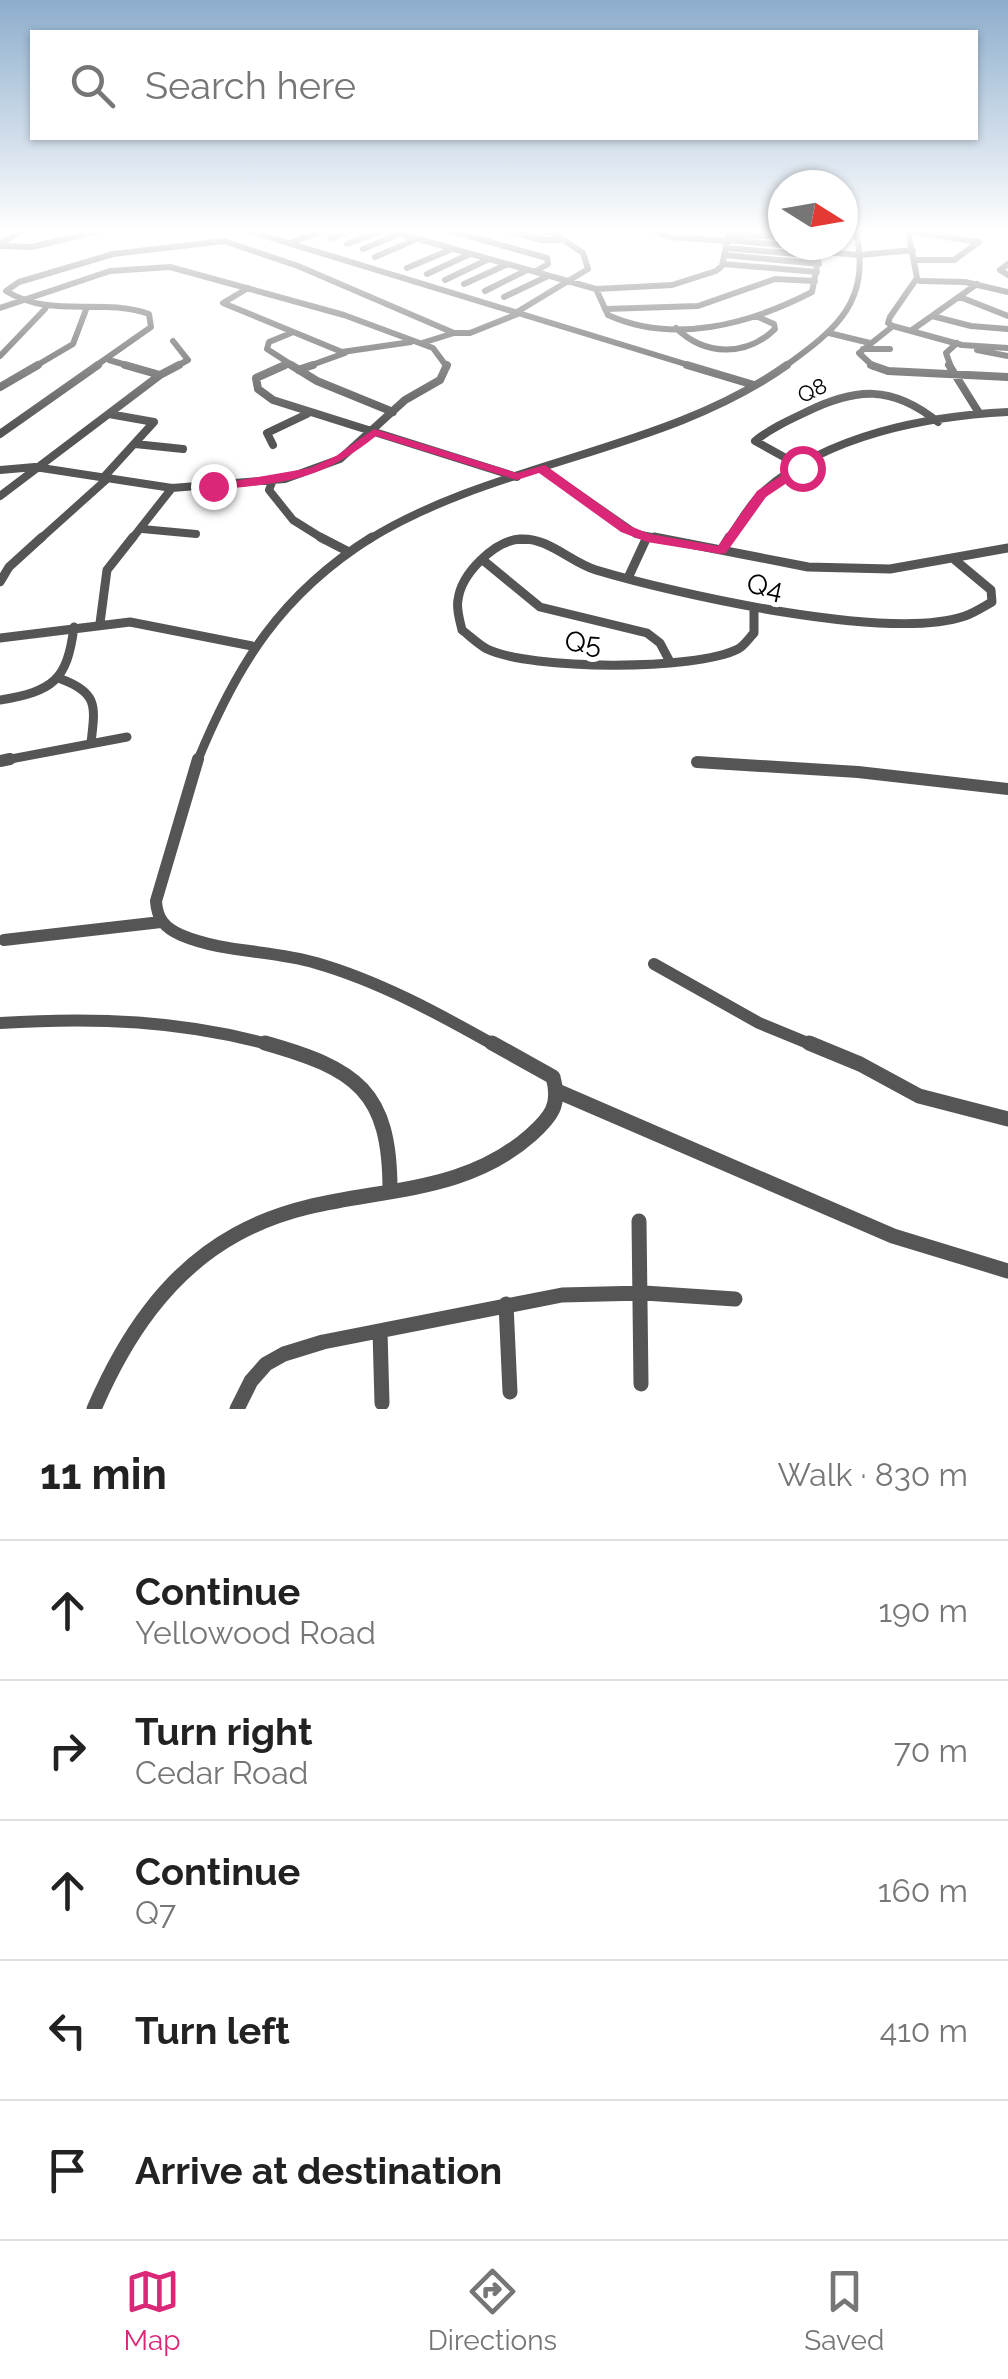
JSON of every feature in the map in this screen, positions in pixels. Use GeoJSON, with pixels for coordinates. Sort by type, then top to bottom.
{"type":"FeatureCollection","features":[{"type":"Feature","properties":{"kind":"street"},"geometry":{"type":"LineString","coordinates":[[0,434],[148,331],[151,317],[131,308],[45,309],[15,297]]}},
{"type":"Feature","properties":{"kind":"street"},"geometry":{"type":"LineString","coordinates":[[0,308],[33,297]]}},
{"type":"Feature","properties":{"kind":"street"},"geometry":{"type":"LineString","coordinates":[[233,297],[223,303],[346,353]]}},
{"type":"Feature","properties":{"kind":"street"},"geometry":{"type":"LineString","coordinates":[[0,488],[0,471],[35,468],[172,488],[273,480],[330,465],[448,370],[440,353],[418,342],[279,297]]}},
{"type":"Feature","properties":{"kind":"street"},"geometry":{"type":"LineString","coordinates":[[370,297],[454,333]]}},
{"type":"Feature","properties":{"kind":"street"},"geometry":{"type":"LineString","coordinates":[[465,297],[754,385]]}},
{"type":"Feature","properties":{"kind":"street"},"geometry":{"type":"LineString","coordinates":[[298,370],[346,353],[470,332],[518,313],[545,297]]}},
{"type":"Feature","properties":{"kind":"street"},"geometry":{"type":"LineString","coordinates":[[599,297],[610,318],[637,326],[676,328],[722,326],[803,297]]}},
{"type":"Feature","properties":{"kind":"street"},"geometry":{"type":"LineString","coordinates":[[605,310],[698,306],[724,297]]}},
{"type":"Feature","properties":{"kind":"street"},"geometry":{"type":"LineString","coordinates":[[94,1409],[134,1329],[198,1258],[231,1236],[274,1218],[488,1166],[526,1140],[555,1111],[557,1091],[553,1077],[510,1051],[364,980],[314,962],[194,940],[175,934],[161,922],[156,901],[206,737],[227,688],[252,646],[284,606],[347,551],[417,512],[683,416],[754,385],[798,359],[829,332],[853,297]]}},
{"type":"Feature","properties":{"kind":"street"},"geometry":{"type":"LineString","coordinates":[[907,297],[890,317],[888,322],[893,326],[957,344],[1008,348]]}},
{"type":"Feature","properties":{"kind":"street"},"geometry":{"type":"LineString","coordinates":[[912,330],[960,297],[1005,315]]}},
{"type":"Feature","properties":{"kind":"street"},"geometry":{"type":"LineString","coordinates":[[0,383],[10,381],[72,344],[87,307]]}},
{"type":"Feature","properties":{"kind":"street"},"geometry":{"type":"LineString","coordinates":[[0,356],[45,309]]}},
{"type":"Feature","properties":{"kind":"street"},"geometry":{"type":"LineString","coordinates":[[981,328],[1005,315]]}},
{"type":"Feature","properties":{"kind":"street"},"geometry":{"type":"LineString","coordinates":[[676,328],[684,338],[706,347],[742,348],[758,345],[775,329],[770,321],[755,316]]}},
{"type":"Feature","properties":{"kind":"street"},"geometry":{"type":"LineString","coordinates":[[932,316],[981,328],[1008,329]]}},
{"type":"Feature","properties":{"kind":"street"},"geometry":{"type":"LineString","coordinates":[[861,352],[893,326]]}},
{"type":"Feature","properties":{"kind":"street"},"geometry":{"type":"LineString","coordinates":[[292,332],[265,347],[298,370],[393,412]]}},
{"type":"Feature","properties":{"kind":"street"},"geometry":{"type":"LineString","coordinates":[[829,332],[890,349],[861,352]]}},
{"type":"Feature","properties":{"kind":"street"},"geometry":{"type":"LineString","coordinates":[[0,496],[160,375],[188,360],[173,341]]}},
{"type":"Feature","properties":{"kind":"street"},"geometry":{"type":"LineString","coordinates":[[957,344],[946,354],[952,374],[978,414]]}},
{"type":"Feature","properties":{"kind":"street"},"geometry":{"type":"LineString","coordinates":[[972,346],[984,354],[1008,356]]}},
{"type":"Feature","properties":{"kind":"street"},"geometry":{"type":"LineString","coordinates":[[861,352],[882,370],[1008,377]]}},
{"type":"Feature","properties":{"kind":"street"},"geometry":{"type":"LineString","coordinates":[[109,360],[160,375]]}},
{"type":"Feature","properties":{"kind":"street"},"geometry":{"type":"LineString","coordinates":[[289,364],[258,376],[256,386],[273,400],[308,414],[517,477]]}},
{"type":"Feature","properties":{"kind":"street","name":"Q8"},"geometry":{"type":"LineString","coordinates":[[802,468],[760,447],[756,440],[836,396],[908,398],[938,422]]}},
{"type":"Feature","properties":{"kind":"street"},"geometry":{"type":"LineString","coordinates":[[721,550],[761,494],[802,468],[872,433],[1008,412]]}},
{"type":"Feature","properties":{"kind":"street"},"geometry":{"type":"LineString","coordinates":[[0,582],[8,567],[105,478],[154,422],[109,414]]}},
{"type":"Feature","properties":{"kind":"street"},"geometry":{"type":"LineString","coordinates":[[273,445],[266,433],[308,414]]}},
{"type":"Feature","properties":{"kind":"street"},"geometry":{"type":"LineString","coordinates":[[135,444],[183,449]]}},
{"type":"Feature","properties":{"kind":"street"},"geometry":{"type":"LineString","coordinates":[[541,468],[614,522],[647,538],[846,570],[903,568],[1008,548]]}},
{"type":"Feature","properties":{"kind":"street"},"geometry":{"type":"LineString","coordinates":[[273,480],[270,490],[276,503],[299,528],[347,551]]}},
{"type":"Feature","properties":{"kind":"street"},"geometry":{"type":"LineString","coordinates":[[100,623],[107,570],[172,488]]}},
{"type":"Feature","properties":{"kind":"street"},"geometry":{"type":"LineString","coordinates":[[142,528],[196,534]]}},
{"type":"Feature","properties":{"kind":"street"},"geometry":{"type":"LineString","coordinates":[[628,578],[647,538]]}},
{"type":"Feature","properties":{"kind":"street","name":"Q4"},"geometry":{"type":"LineString","coordinates":[[484,561],[502,543],[529,539],[553,546],[586,568],[628,578],[816,618],[881,620],[944,619],[982,610],[992,602],[992,590],[955,560]]}},
{"type":"Feature","properties":{"kind":"street"},"geometry":{"type":"LineString","coordinates":[[484,561],[532,604],[647,633],[670,660]]}},
{"type":"Feature","properties":{"kind":"street","name":"Q5"},"geometry":{"type":"LineString","coordinates":[[484,561],[460,592],[456,608],[459,627],[470,642],[578,666],[604,668],[716,655],[746,645],[754,633],[754,606]]}},
{"type":"Feature","properties":{"kind":"street"},"geometry":{"type":"LineString","coordinates":[[0,638],[100,623],[153,624],[252,646]]}},
{"type":"Feature","properties":{"kind":"street"},"geometry":{"type":"LineString","coordinates":[[0,700],[44,690],[61,680],[70,664],[74,627]]}},
{"type":"Feature","properties":{"kind":"street"},"geometry":{"type":"LineString","coordinates":[[61,680],[88,690],[93,698],[91,743]]}},
{"type":"Feature","properties":{"kind":"street"},"geometry":{"type":"LineString","coordinates":[[0,761],[127,737]]}},
{"type":"Feature","properties":{"kind":"street"},"geometry":{"type":"LineString","coordinates":[[697,762],[858,772],[1008,790]]}},
{"type":"Feature","properties":{"kind":"street"},"geometry":{"type":"LineString","coordinates":[[4,940],[161,922]]}},
{"type":"Feature","properties":{"kind":"street"},"geometry":{"type":"LineString","coordinates":[[654,964],[759,1023],[860,1064],[919,1096],[1008,1119]]}},
{"type":"Feature","properties":{"kind":"street"},"geometry":{"type":"LineString","coordinates":[[0,1023],[109,1019],[185,1023],[249,1036],[326,1066],[370,1095],[384,1121],[390,1154],[390,1190]]}},
{"type":"Feature","properties":{"kind":"street"},"geometry":{"type":"LineString","coordinates":[[557,1091],[893,1236],[1008,1271]]}},
{"type":"Feature","properties":{"kind":"street"},"geometry":{"type":"LineString","coordinates":[[639,1221],[641,1384]]}},
{"type":"Feature","properties":{"kind":"street"},"geometry":{"type":"LineString","coordinates":[[237,1409],[248,1386],[273,1359],[294,1350],[380,1331],[506,1304],[588,1292],[735,1299]]}},
{"type":"Feature","properties":{"kind":"street"},"geometry":{"type":"LineString","coordinates":[[506,1304],[510,1392]]}},
{"type":"Feature","properties":{"kind":"street"},"geometry":{"type":"LineString","coordinates":[[380,1331],[382,1403]]}},
{"type":"Feature","properties":{"kind":"route"},"geometry":{"type":"LineString","coordinates":[[213,486],[285,479],[314,471],[340,459],[374,432],[517,477],[541,468],[625,529],[647,538],[721,550],[761,494],[802,468]]}}]}
